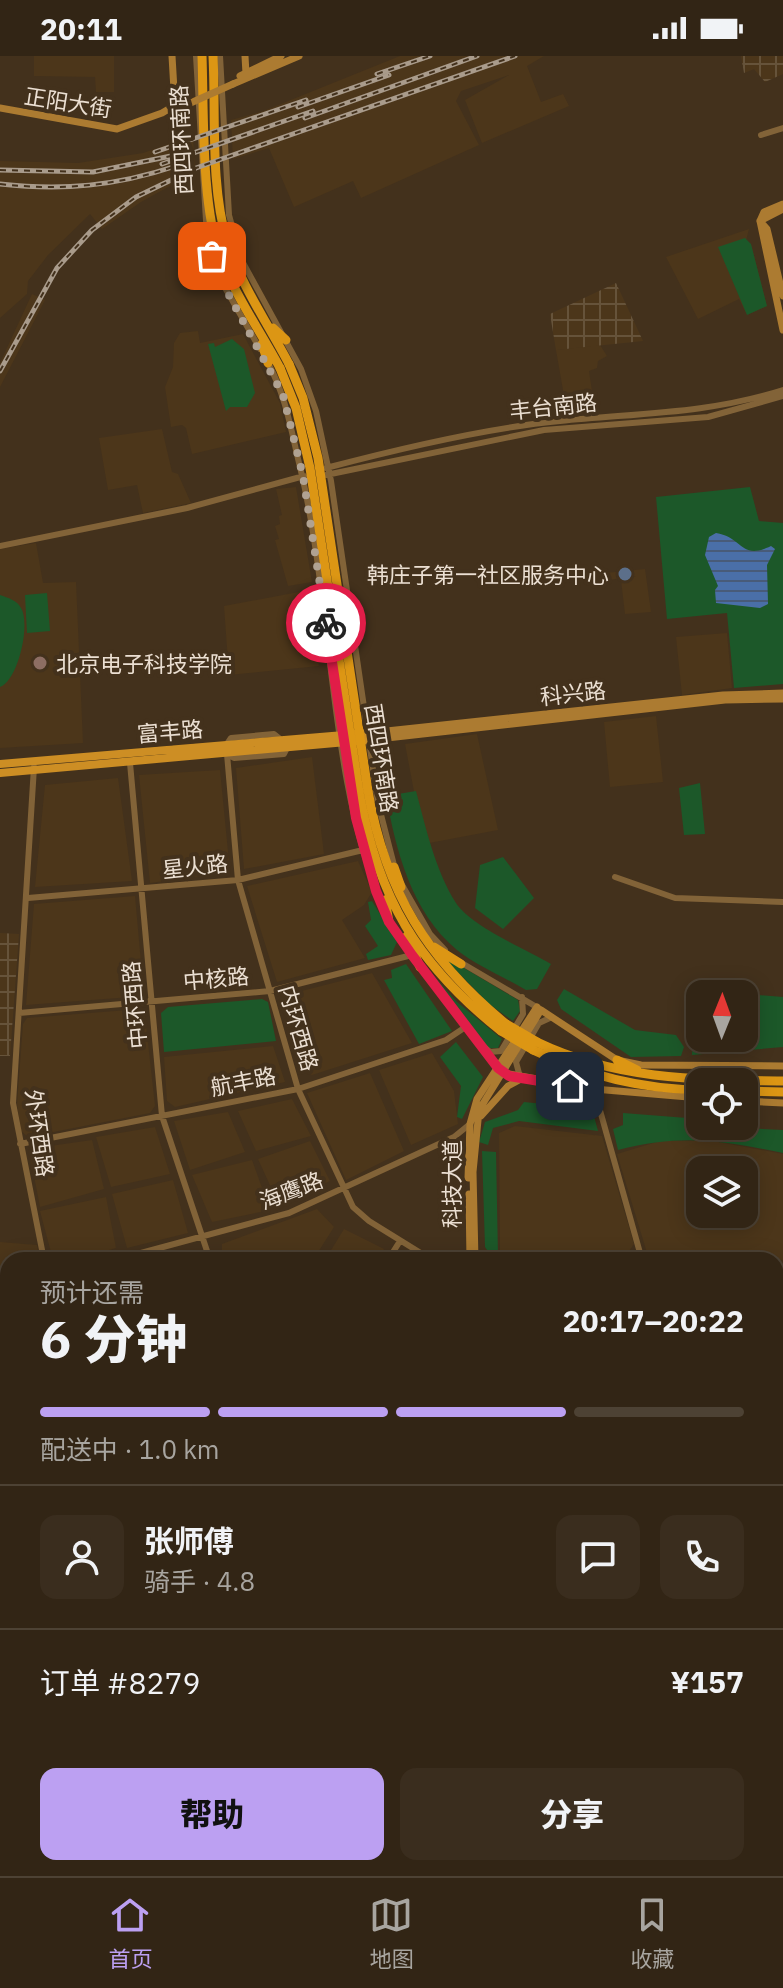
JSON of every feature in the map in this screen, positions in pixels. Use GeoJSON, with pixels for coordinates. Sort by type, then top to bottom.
{"type":"FeatureCollection","features":[{"type":"Feature","properties":{"kind":"highway","name":"西四环南路"},"geometry":{"type":"LineString","coordinates":[[202,56],[209,196],[221,259],[303,398],[318,458],[364,792],[382,885],[463,1001],[535,1046]]}},
{"type":"Feature","properties":{"kind":"highway","name":"西四环南路"},"geometry":{"type":"LineString","coordinates":[[213,56],[222,220],[235,264],[261,323]]}},
{"type":"Feature","properties":{"kind":"highway"},"geometry":{"type":"LineString","coordinates":[[204,220],[221,259]]}},
{"type":"Feature","properties":{"kind":"highway"},"geometry":{"type":"LineString","coordinates":[[261,323],[286,340]]}},
{"type":"Feature","properties":{"kind":"highway"},"geometry":{"type":"LineString","coordinates":[[261,323],[268,363]]}},
{"type":"Feature","properties":{"kind":"highway","name":"西四环南路"},"geometry":{"type":"LineString","coordinates":[[364,792],[408,925],[468,993],[504,1028]]}},
{"type":"Feature","properties":{"kind":"highway"},"geometry":{"type":"LineString","coordinates":[[394,867],[420,967]]}},
{"type":"Feature","properties":{"kind":"highway"},"geometry":{"type":"LineString","coordinates":[[382,885],[389,922]]}},
{"type":"Feature","properties":{"kind":"highway"},"geometry":{"type":"LineString","coordinates":[[422,939],[461,964]]}},
{"type":"Feature","properties":{"kind":"highway"},"geometry":{"type":"LineString","coordinates":[[535,1046],[604,1068],[686,1079]]}},
{"type":"Feature","properties":{"kind":"highway"},"geometry":{"type":"LineString","coordinates":[[535,1046],[581,1071],[676,1097]]}},
{"type":"Feature","properties":{"kind":"highway"},"geometry":{"type":"LineString","coordinates":[[617,1060],[663,1078]]}},
{"type":"Feature","properties":{"kind":"highway"},"geometry":{"type":"LineString","coordinates":[[758,1081],[783,1081]]}},
{"type":"Feature","properties":{"kind":"highway"},"geometry":{"type":"LineString","coordinates":[[645,1087],[686,1089]]}},
{"type":"Feature","properties":{"kind":"highway"},"geometry":{"type":"LineString","coordinates":[[758,1091],[783,1092]]}},
{"type":"Feature","properties":{"kind":"main road"},"geometry":{"type":"LineString","coordinates":[[172,56],[175,107]]}},
{"type":"Feature","properties":{"kind":"main road"},"geometry":{"type":"LineString","coordinates":[[245,56],[246,76]]}},
{"type":"Feature","properties":{"kind":"main road","name":"正阳大街"},"geometry":{"type":"LineString","coordinates":[[246,76],[281,56]]}},
{"type":"Feature","properties":{"kind":"main road","name":"正阳大街"},"geometry":{"type":"LineString","coordinates":[[0,108],[117,129],[299,56]]}},
{"type":"Feature","properties":{"kind":"main road"},"geometry":{"type":"LineString","coordinates":[[760,221],[783,206]]}},
{"type":"Feature","properties":{"kind":"main road"},"geometry":{"type":"LineString","coordinates":[[760,221],[767,229],[783,296]]}},
{"type":"Feature","properties":{"kind":"main road"},"geometry":{"type":"LineString","coordinates":[[760,221],[783,330]]}},
{"type":"Feature","properties":{"kind":"main road","name":"科兴路"},"geometry":{"type":"LineString","coordinates":[[369,736],[783,696]]}},
{"type":"Feature","properties":{"kind":"main road"},"geometry":{"type":"LineString","coordinates":[[342,738],[369,736]]}},
{"type":"Feature","properties":{"kind":"main road","name":"富丰路"},"geometry":{"type":"LineString","coordinates":[[34,766],[279,738],[342,738]]}},
{"type":"Feature","properties":{"kind":"main road","name":"富丰路"},"geometry":{"type":"LineString","coordinates":[[0,764],[130,763],[287,748],[342,738]]}},
{"type":"Feature","properties":{"kind":"main road"},"geometry":{"type":"LineString","coordinates":[[0,773],[34,766]]}},
{"type":"Feature","properties":{"kind":"main road"},"geometry":{"type":"LineString","coordinates":[[686,1097],[522,1079],[500,1070],[539,1009],[617,1060],[641,1065],[783,1066]]}},
{"type":"Feature","properties":{"kind":"main road","name":"科技大道"},"geometry":{"type":"LineString","coordinates":[[473,1123],[500,1070]]}},
{"type":"Feature","properties":{"kind":"main road","name":"科技大道"},"geometry":{"type":"LineString","coordinates":[[472,1252],[473,1123],[477,1099],[500,1070]]}},
{"type":"Feature","properties":{"kind":"main road"},"geometry":{"type":"LineString","coordinates":[[473,1123],[508,1086],[522,1079]]}},
{"type":"Feature","properties":{"kind":"main road"},"geometry":{"type":"LineString","coordinates":[[758,1102],[783,1103]]}},
{"type":"Feature","properties":{"kind":"street","name":"西四环南路"},"geometry":{"type":"LineString","coordinates":[[196,56],[204,220],[224,286],[283,395],[296,445],[317,562],[342,738],[363,850],[389,922],[464,1028],[500,1070]]}},
{"type":"Feature","properties":{"kind":"street","name":"西四环南路"},"geometry":{"type":"LineString","coordinates":[[220,56],[226,191],[233,235],[250,280],[286,340],[308,386],[324,443],[382,823],[394,867],[430,934],[461,964],[539,1009]]}},
{"type":"Feature","properties":{"kind":"street"},"geometry":{"type":"LineString","coordinates":[[761,135],[783,128]]}},
{"type":"Feature","properties":{"kind":"street","name":"丰台南路"},"geometry":{"type":"LineString","coordinates":[[0,546],[187,508],[303,476],[544,430],[708,417],[783,393]]}},
{"type":"Feature","properties":{"kind":"street"},"geometry":{"type":"LineString","coordinates":[[296,445],[301,451],[312,453],[323,450],[324,443]]}},
{"type":"Feature","properties":{"kind":"street"},"geometry":{"type":"LineString","coordinates":[[317,562],[342,557]]}},
{"type":"Feature","properties":{"kind":"street"},"geometry":{"type":"LineString","coordinates":[[339,718],[365,715]]}},
{"type":"Feature","properties":{"kind":"street","name":"内环西路"},"geometry":{"type":"LineString","coordinates":[[227,754],[238,880],[298,1089],[343,1189],[360,1214],[419,1252]]}},
{"type":"Feature","properties":{"kind":"street","name":"中环西路"},"geometry":{"type":"LineString","coordinates":[[130,763],[162,1116],[209,1252]]}},
{"type":"Feature","properties":{"kind":"street","name":"外环西路"},"geometry":{"type":"LineString","coordinates":[[34,766],[13,1103],[42,1252]]}},
{"type":"Feature","properties":{"kind":"street","name":"星火路"},"geometry":{"type":"LineString","coordinates":[[28,898],[238,880],[363,850]]}},
{"type":"Feature","properties":{"kind":"street"},"geometry":{"type":"LineString","coordinates":[[615,877],[675,898],[783,902]]}},
{"type":"Feature","properties":{"kind":"street","name":"中核路"},"geometry":{"type":"LineString","coordinates":[[19,1013],[270,991],[412,955]]}},
{"type":"Feature","properties":{"kind":"street"},"geometry":{"type":"LineString","coordinates":[[500,1070],[501,1051],[523,1014],[522,997]]}},
{"type":"Feature","properties":{"kind":"street"},"geometry":{"type":"LineString","coordinates":[[522,1079],[516,1062],[539,1023],[552,1017]]}},
{"type":"Feature","properties":{"kind":"street","name":"航丰路"},"geometry":{"type":"LineString","coordinates":[[20,1144],[298,1089],[446,1040],[464,1028]]}},
{"type":"Feature","properties":{"kind":"street"},"geometry":{"type":"LineString","coordinates":[[472,1037],[490,1052],[501,1051]]}},
{"type":"Feature","properties":{"kind":"street"},"geometry":{"type":"LineString","coordinates":[[594,1089],[640,1252]]}},
{"type":"Feature","properties":{"kind":"street","name":"海鹰路"},"geometry":{"type":"LineString","coordinates":[[146,1252],[289,1213],[454,1137],[473,1123]]}},
{"type":"Feature","properties":{"kind":"street"},"geometry":{"type":"LineString","coordinates":[[393,1252],[400,1241]]}},
{"type":"Feature","properties":{"kind":"shaded area"},"geometry":{"type":"Polygon","coordinates":[[[34,56],[114,56],[114,92],[96,92],[95,77],[34,76],[34,56]]]}},
{"type":"Feature","properties":{"kind":"shaded area"},"geometry":{"type":"Polygon","coordinates":[[[400,56],[544,56],[527,66],[541,102],[563,94],[569,106],[482,143],[465,100],[509,75],[461,91],[456,101],[479,145],[361,198],[353,181],[294,207],[269,148],[233,159],[231,120],[261,112],[400,56]]]}},
{"type":"Feature","properties":{"kind":"shaded area"},"geometry":{"type":"Polygon","coordinates":[[[741,56],[783,56],[783,74],[765,82],[754,69],[744,73],[741,56]]]}},
{"type":"Feature","properties":{"kind":"shaded area"},"geometry":{"type":"Polygon","coordinates":[[[193,136],[195,172],[141,202],[102,229],[90,214],[48,255],[28,281],[27,294],[0,318],[0,161],[78,163],[143,153],[193,136]]]}},
{"type":"Feature","properties":{"kind":"shaded area"},"geometry":{"type":"Polygon","coordinates":[[[749,229],[746,241],[751,244],[767,306],[747,315],[739,299],[698,319],[666,257],[749,229]]]}},
{"type":"Feature","properties":{"kind":"shaded area"},"geometry":{"type":"Polygon","coordinates":[[[616,283],[643,341],[556,350],[550,314],[616,283]]]}},
{"type":"Feature","properties":{"kind":"shaded area"},"geometry":{"type":"Polygon","coordinates":[[[32,294],[45,300],[0,387],[0,363],[32,294]]]}},
{"type":"Feature","properties":{"kind":"shaded area"},"geometry":{"type":"Polygon","coordinates":[[[198,331],[200,343],[243,334],[280,403],[286,432],[192,454],[186,428],[182,425],[171,427],[165,387],[173,367],[174,343],[180,333],[198,331]]]}},
{"type":"Feature","properties":{"kind":"shaded area"},"geometry":{"type":"Polygon","coordinates":[[[600,345],[607,356],[598,361],[597,368],[589,371],[595,411],[567,413],[556,350],[600,345]]]}},
{"type":"Feature","properties":{"kind":"shaded area"},"geometry":{"type":"Polygon","coordinates":[[[162,429],[172,472],[178,474],[191,503],[143,513],[137,485],[108,490],[99,438],[162,429]]]}},
{"type":"Feature","properties":{"kind":"shaded area"},"geometry":{"type":"Polygon","coordinates":[[[296,487],[312,582],[288,586],[275,540],[279,539],[275,526],[280,524],[279,516],[282,515],[276,489],[296,487]]]}},
{"type":"Feature","properties":{"kind":"shaded area","name":"北京电子科技学院"},"geometry":{"type":"Polygon","coordinates":[[[36,543],[43,583],[76,582],[83,743],[0,748],[0,549],[36,543]]]}},
{"type":"Feature","properties":{"kind":"shaded area"},"geometry":{"type":"Polygon","coordinates":[[[645,569],[651,612],[625,614],[621,580],[636,576],[588,583],[586,575],[645,569]]]}},
{"type":"Feature","properties":{"kind":"shaded area"},"geometry":{"type":"Polygon","coordinates":[[[304,591],[319,666],[229,675],[224,606],[304,591]]]}},
{"type":"Feature","properties":{"kind":"shaded area"},"geometry":{"type":"Polygon","coordinates":[[[727,633],[732,688],[682,695],[676,637],[727,633]]]}},
{"type":"Feature","properties":{"kind":"shaded area"},"geometry":{"type":"Polygon","coordinates":[[[656,716],[663,782],[610,787],[604,722],[656,716]]]}},
{"type":"Feature","properties":{"kind":"shaded area"},"geometry":{"type":"Polygon","coordinates":[[[477,734],[498,830],[424,844],[405,744],[477,734]]]}},
{"type":"Feature","properties":{"kind":"shaded area"},"geometry":{"type":"Polygon","coordinates":[[[312,757],[324,854],[244,869],[236,768],[312,757]]]}},
{"type":"Feature","properties":{"kind":"shaded area"},"geometry":{"type":"Polygon","coordinates":[[[220,770],[230,872],[150,883],[139,775],[220,770]]]}},
{"type":"Feature","properties":{"kind":"shaded area"},"geometry":{"type":"Polygon","coordinates":[[[118,778],[132,881],[35,887],[45,785],[118,778]]]}},
{"type":"Feature","properties":{"kind":"shaded area"},"geometry":{"type":"Polygon","coordinates":[[[358,861],[372,892],[364,905],[342,920],[365,958],[277,982],[247,886],[358,861]]]}},
{"type":"Feature","properties":{"kind":"shaded area"},"geometry":{"type":"Polygon","coordinates":[[[135,896],[144,996],[26,1005],[34,904],[135,896]]]}},
{"type":"Feature","properties":{"kind":"shaded area"},"geometry":{"type":"Polygon","coordinates":[[[0,933],[19,934],[10,1056],[0,1056],[0,933]]]}},
{"type":"Feature","properties":{"kind":"shaded area"},"geometry":{"type":"Polygon","coordinates":[[[372,973],[412,1043],[312,1075],[303,1070],[285,1010],[290,994],[372,973]]]}},
{"type":"Feature","properties":{"kind":"shaded area"},"geometry":{"type":"Polygon","coordinates":[[[141,1009],[145,1016],[155,1106],[150,1113],[28,1137],[21,1131],[17,1104],[23,1024],[27,1018],[141,1009]]]}},
{"type":"Feature","properties":{"kind":"shaded area"},"geometry":{"type":"Polygon","coordinates":[[[273,1046],[285,1082],[175,1107],[167,1101],[164,1057],[273,1046]]]}},
{"type":"Feature","properties":{"kind":"shaded area"},"geometry":{"type":"Polygon","coordinates":[[[432,1053],[454,1091],[458,1124],[411,1145],[379,1070],[432,1053]]]}},
{"type":"Feature","properties":{"kind":"shaded area"},"geometry":{"type":"Polygon","coordinates":[[[370,1073],[404,1151],[346,1180],[307,1093],[370,1073]]]}},
{"type":"Feature","properties":{"kind":"shaded area"},"geometry":{"type":"Polygon","coordinates":[[[292,1099],[311,1136],[256,1151],[238,1111],[292,1099]]]}},
{"type":"Feature","properties":{"kind":"shaded area"},"geometry":{"type":"Polygon","coordinates":[[[228,1112],[245,1152],[190,1170],[174,1121],[228,1112]]]}},
{"type":"Feature","properties":{"kind":"shaded area"},"geometry":{"type":"Polygon","coordinates":[[[515,1126],[602,1136],[634,1244],[628,1252],[500,1251],[499,1133],[515,1126]]]}},
{"type":"Feature","properties":{"kind":"shaded area"},"geometry":{"type":"Polygon","coordinates":[[[155,1127],[170,1174],[111,1187],[96,1137],[155,1127]]]}},
{"type":"Feature","properties":{"kind":"shaded area"},"geometry":{"type":"Polygon","coordinates":[[[92,1140],[104,1189],[40,1207],[30,1155],[36,1148],[92,1140]]]}},
{"type":"Feature","properties":{"kind":"shaded area"},"geometry":{"type":"Polygon","coordinates":[[[310,1141],[330,1181],[279,1205],[258,1159],[310,1141]]]}},
{"type":"Feature","properties":{"kind":"shaded area"},"geometry":{"type":"Polygon","coordinates":[[[660,1141],[713,1141],[783,1154],[783,1252],[647,1252],[617,1154],[660,1141]]]}},
{"type":"Feature","properties":{"kind":"shaded area"},"geometry":{"type":"Polygon","coordinates":[[[252,1160],[270,1210],[212,1222],[192,1175],[252,1160]]]}},
{"type":"Feature","properties":{"kind":"shaded area"},"geometry":{"type":"Polygon","coordinates":[[[173,1180],[188,1233],[127,1248],[112,1194],[173,1180]]]}},
{"type":"Feature","properties":{"kind":"shaded area"},"geometry":{"type":"Polygon","coordinates":[[[106,1197],[116,1248],[102,1252],[51,1252],[40,1211],[106,1197]]]}},
{"type":"Feature","properties":{"kind":"shaded area"},"geometry":{"type":"Polygon","coordinates":[[[317,1209],[334,1227],[318,1252],[222,1252],[222,1244],[317,1209]]]}},
{"type":"Feature","properties":{"kind":"shaded area"},"geometry":{"type":"Polygon","coordinates":[[[344,1229],[384,1249],[382,1252],[330,1252],[344,1229]]]}},
{"type":"Feature","properties":{"kind":"shaded area"},"geometry":{"type":"Polygon","coordinates":[[[0,1242],[37,1245],[38,1252],[0,1252],[0,1242]]]}},
{"type":"Feature","properties":{"kind":"green space"},"geometry":{"type":"Polygon","coordinates":[[[745,238],[751,244],[767,306],[747,315],[718,247],[745,238]]]}},
{"type":"Feature","properties":{"kind":"green space"},"geometry":{"type":"Polygon","coordinates":[[[232,339],[244,349],[255,393],[247,407],[230,407],[226,411],[208,344],[214,343],[215,347],[232,339]]]}},
{"type":"Feature","properties":{"kind":"green space"},"geometry":{"type":"Polygon","coordinates":[[[750,487],[759,521],[783,523],[783,684],[734,688],[727,613],[667,619],[656,497],[750,487]]]}},
{"type":"Feature","properties":{"kind":"green space"},"geometry":{"type":"Polygon","coordinates":[[[47,593],[50,631],[27,633],[25,595],[47,593]]]}},
{"type":"Feature","properties":{"kind":"green space"},"geometry":{"type":"Polygon","coordinates":[[[0,595],[19,605],[24,626],[17,664],[6,683],[0,687],[0,595]]]}},
{"type":"Feature","properties":{"kind":"green space"},"geometry":{"type":"Polygon","coordinates":[[[700,783],[705,834],[684,835],[679,788],[700,783]]]}},
{"type":"Feature","properties":{"kind":"green space"},"geometry":{"type":"Polygon","coordinates":[[[416,791],[437,863],[456,903],[486,929],[551,964],[537,989],[526,990],[465,956],[441,935],[428,918],[408,879],[386,796],[416,791]]]}},
{"type":"Feature","properties":{"kind":"green space"},"geometry":{"type":"Polygon","coordinates":[[[503,857],[534,898],[503,929],[475,908],[480,865],[503,857]]]}},
{"type":"Feature","properties":{"kind":"green space"},"geometry":{"type":"Polygon","coordinates":[[[372,901],[397,942],[391,955],[368,960],[366,954],[378,946],[365,926],[371,920],[368,902],[372,901]]]}},
{"type":"Feature","properties":{"kind":"green space"},"geometry":{"type":"Polygon","coordinates":[[[439,953],[518,1000],[520,1011],[513,1021],[489,1004],[439,953]]]}},
{"type":"Feature","properties":{"kind":"green space"},"geometry":{"type":"Polygon","coordinates":[[[406,964],[452,1031],[419,1044],[384,980],[392,978],[391,970],[406,964]]]}},
{"type":"Feature","properties":{"kind":"green space"},"geometry":{"type":"Polygon","coordinates":[[[427,968],[456,1001],[502,1039],[498,1048],[486,1048],[427,968]]]}},
{"type":"Feature","properties":{"kind":"green space"},"geometry":{"type":"Polygon","coordinates":[[[564,989],[635,1030],[676,1035],[684,1047],[681,1056],[631,1057],[561,1009],[557,1000],[564,989]]]}},
{"type":"Feature","properties":{"kind":"green space"},"geometry":{"type":"Polygon","coordinates":[[[758,995],[783,997],[783,1047],[758,1049],[758,995]]]}},
{"type":"Feature","properties":{"kind":"green space"},"geometry":{"type":"Polygon","coordinates":[[[262,999],[268,1002],[276,1041],[164,1052],[161,1013],[168,1007],[262,999]]]}},
{"type":"Feature","properties":{"kind":"green space"},"geometry":{"type":"Polygon","coordinates":[[[456,1042],[483,1077],[462,1119],[457,1117],[461,1086],[440,1057],[456,1042]]]}},
{"type":"Feature","properties":{"kind":"green space"},"geometry":{"type":"Polygon","coordinates":[[[692,1052],[726,1052],[692,1055],[692,1052]]]}},
{"type":"Feature","properties":{"kind":"green space"},"geometry":{"type":"Polygon","coordinates":[[[524,1102],[592,1109],[598,1131],[519,1121],[493,1128],[488,1145],[479,1142],[485,1122],[518,1110],[524,1102]]]}},
{"type":"Feature","properties":{"kind":"green space"},"geometry":{"type":"Polygon","coordinates":[[[623,1113],[686,1118],[686,1140],[758,1140],[758,1129],[783,1130],[783,1153],[681,1140],[618,1150],[613,1129],[623,1125],[623,1113]]]}},
{"type":"Feature","properties":{"kind":"green space"},"geometry":{"type":"Polygon","coordinates":[[[482,1151],[496,1152],[498,1252],[488,1252],[485,1247],[482,1151]]]}},
{"type":"Feature","properties":{"kind":"water"},"geometry":{"type":"Polygon","coordinates":[[[716,533],[725,535],[747,550],[771,546],[775,549],[767,565],[768,604],[760,608],[716,603],[715,590],[718,586],[705,555],[709,537],[716,533]]]}},
{"type":"Feature","properties":{"kind":"railway"},"geometry":{"type":"LineString","coordinates":[[377,74],[430,56]]}},
{"type":"Feature","properties":{"kind":"railway"},"geometry":{"type":"LineString","coordinates":[[305,118],[477,56]]}},
{"type":"Feature","properties":{"kind":"railway"},"geometry":{"type":"LineString","coordinates":[[0,371],[57,268],[92,230],[136,197],[196,168],[515,56]]}},
{"type":"Feature","properties":{"kind":"railway"},"geometry":{"type":"LineString","coordinates":[[298,107],[389,75]]}},
{"type":"Feature","properties":{"kind":"railway"},"geometry":{"type":"LineString","coordinates":[[155,152],[306,100]]}},
{"type":"Feature","properties":{"kind":"railway"},"geometry":{"type":"LineString","coordinates":[[162,164],[313,111]]}},
{"type":"Feature","properties":{"kind":"railway"},"geometry":{"type":"LineString","coordinates":[[0,170],[93,172],[171,156]]}},
{"type":"Feature","properties":{"kind":"railway"},"geometry":{"type":"LineString","coordinates":[[0,184],[46,187],[89,185],[176,166]]}},
{"type":"Feature","properties":{"kind":"way so far"},"geometry":{"type":"LineString","coordinates":[[212,256],[224,286],[283,395],[303,476],[326,623]]}},
{"type":"Feature","properties":{"kind":"place","name":"韩庄子第一社区服务中心"},"geometry":{"type":"Point","coordinates":[625,574]}},
{"type":"Feature","properties":{"kind":"place","name":"北京电子科技学院"},"geometry":{"type":"Point","coordinates":[40,663]}},
{"type":"Feature","properties":{"kind":"route"},"geometry":{"type":"LineString","coordinates":[[326,623],[356,818],[376,891],[389,922],[488,1059],[509,1076],[570,1086]]}}]}
